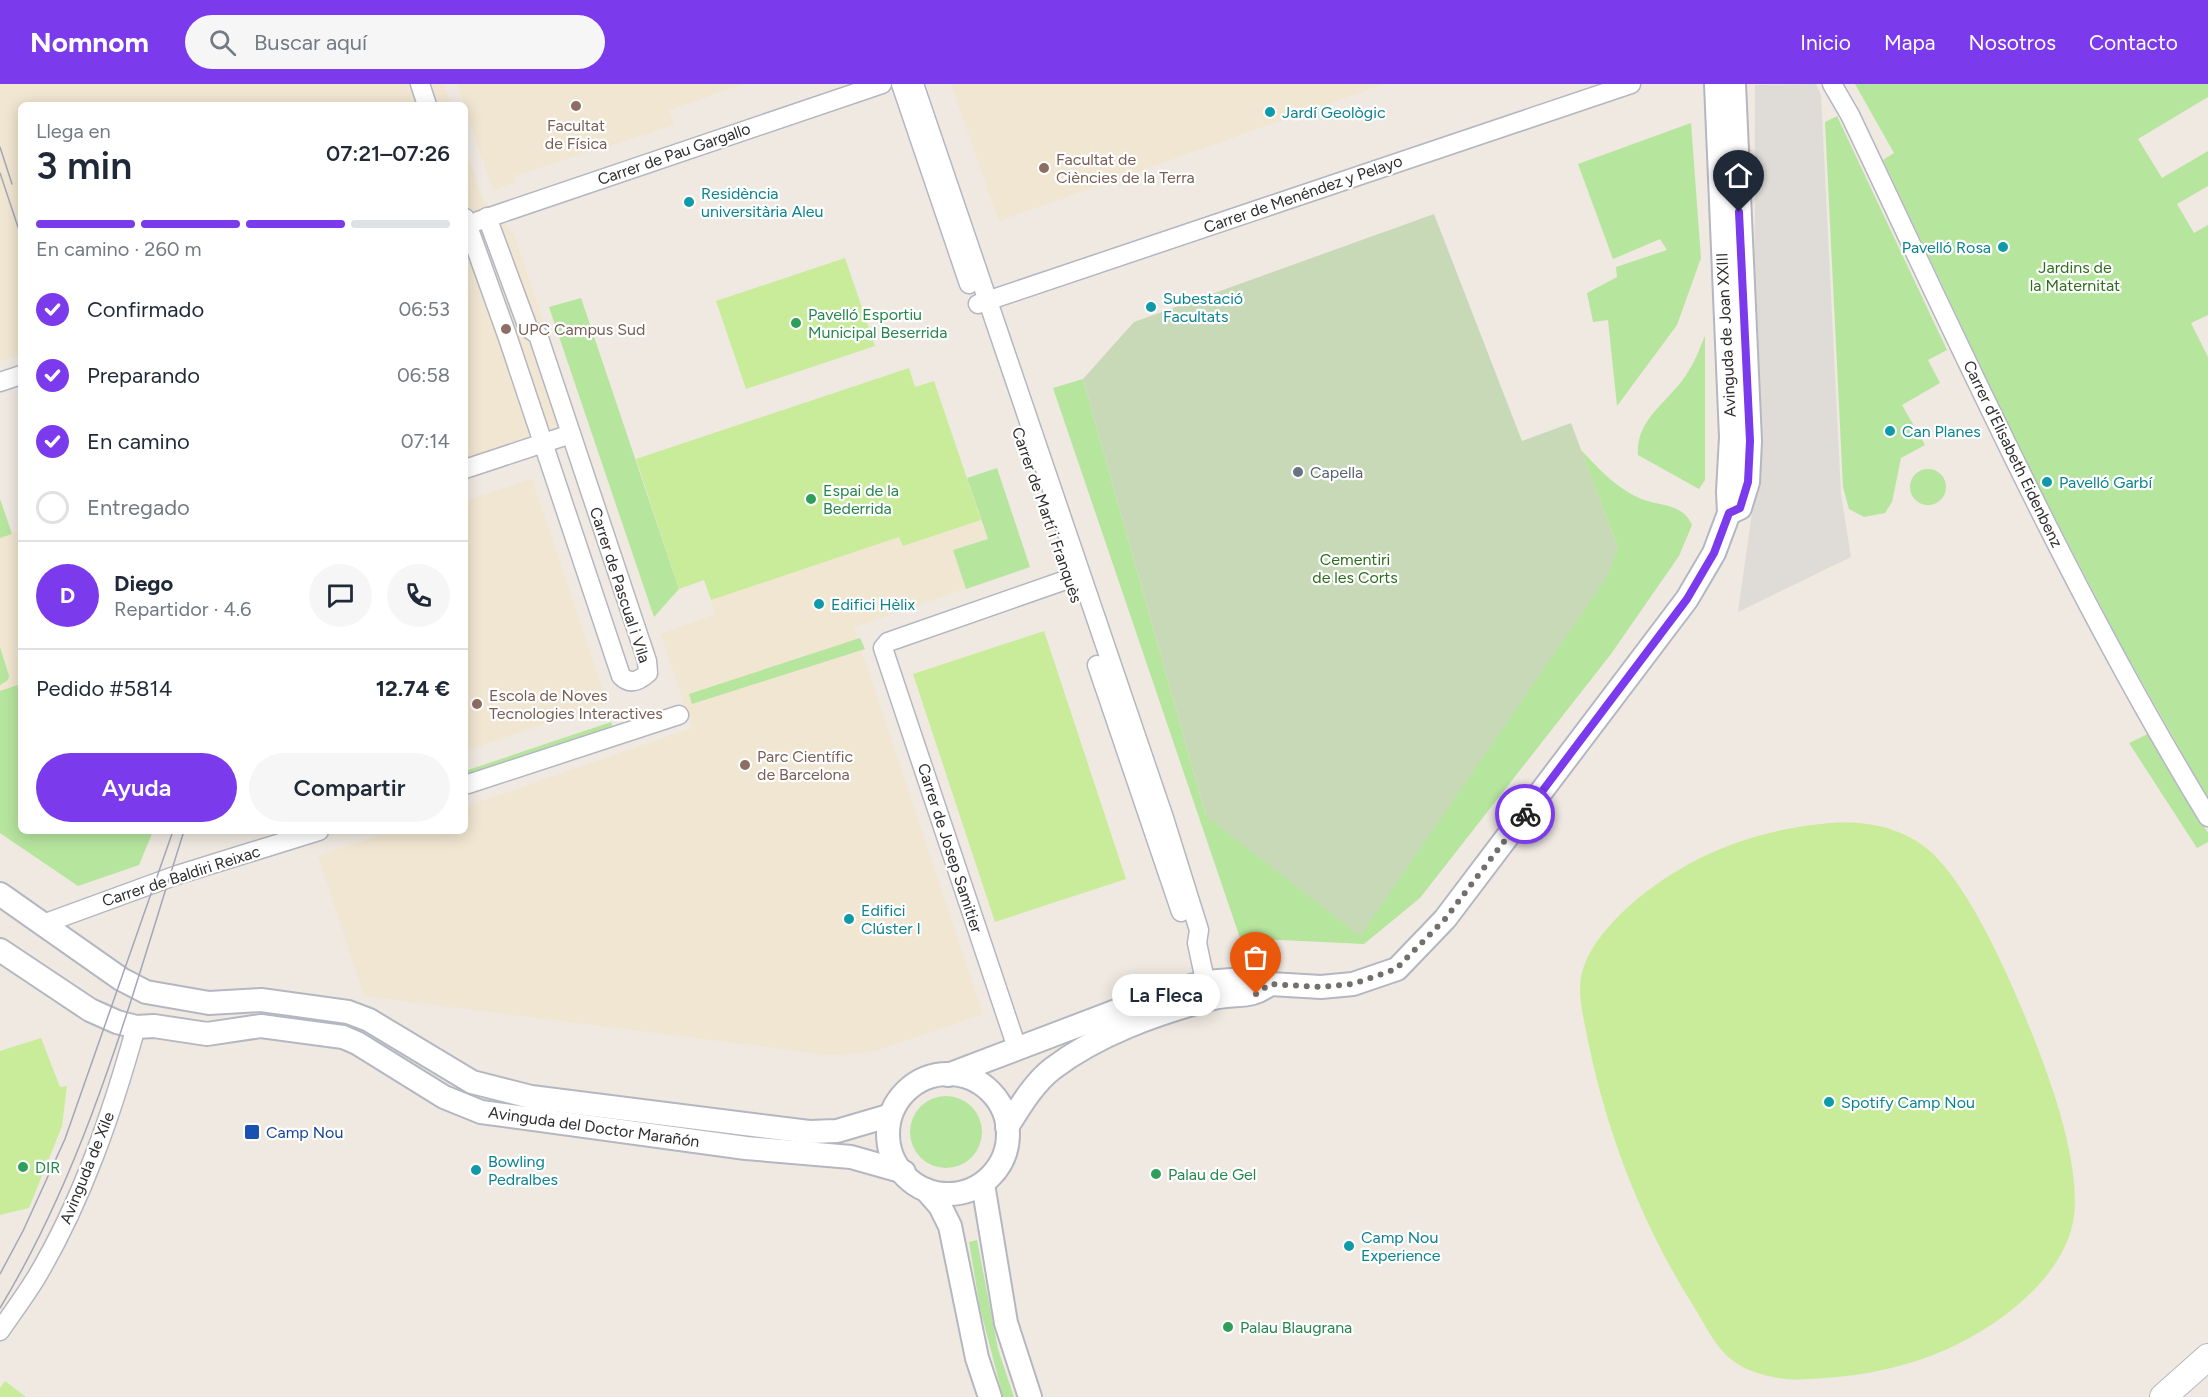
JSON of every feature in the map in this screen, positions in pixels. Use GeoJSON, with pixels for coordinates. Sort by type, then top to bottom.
{"type":"FeatureCollection","features":[{"type":"Feature","properties":{"kind":"main road"},"geometry":{"type":"LineString","coordinates":[[2163,1397],[2208,1357]]}},
{"type":"Feature","properties":{"kind":"street"},"geometry":{"type":"LineString","coordinates":[[420,84],[426,102]]}},
{"type":"Feature","properties":{"kind":"street","name":"Carrer de Pau Gargallo"},"geometry":{"type":"LineString","coordinates":[[468,222],[882,84]]}},
{"type":"Feature","properties":{"kind":"street","name":"Carrer de Martí i Franquès"},"geometry":{"type":"LineString","coordinates":[[901,84],[982,303]]}},
{"type":"Feature","properties":{"kind":"street","name":"Carrer de Martí i Franquès"},"geometry":{"type":"LineString","coordinates":[[914,84],[982,303],[1074,577],[1186,927],[1197,943],[1207,991]]}},
{"type":"Feature","properties":{"kind":"street","name":"Carrer de Menéndez y Pelayo"},"geometry":{"type":"LineString","coordinates":[[982,303],[1631,84]]}},
{"type":"Feature","properties":{"kind":"street","name":"Avinguda de Joan XXIII"},"geometry":{"type":"LineString","coordinates":[[948,1075],[1161,994],[1207,991],[1222,995],[1256,994],[1270,984],[1321,987],[1353,984],[1396,969],[1445,919],[1687,599],[1714,553],[1729,513],[1731,436],[1716,84]]}},
{"type":"Feature","properties":{"kind":"street","name":"Avinguda de Joan XXIII"},"geometry":{"type":"LineString","coordinates":[[1729,513],[1740,508],[1744,495],[1750,441],[1734,84]]}},
{"type":"Feature","properties":{"kind":"street","name":"Carrer d'Elisabeth Eidenbenz"},"geometry":{"type":"LineString","coordinates":[[1832,84],[1850,115],[2044,522],[2171,757],[2208,817]]}},
{"type":"Feature","properties":{"kind":"street","name":"Carrer de Pascual i Vila"},"geometry":{"type":"LineString","coordinates":[[468,228],[508,338],[621,676],[626,681],[634,682],[643,678],[649,669],[537,335],[528,328],[487,217]]}},
{"type":"Feature","properties":{"kind":"street"},"geometry":{"type":"LineString","coordinates":[[508,338],[528,328]]}},
{"type":"Feature","properties":{"kind":"street"},"geometry":{"type":"LineString","coordinates":[[0,382],[18,376]]}},
{"type":"Feature","properties":{"kind":"street"},"geometry":{"type":"LineString","coordinates":[[468,469],[571,434]]}},
{"type":"Feature","properties":{"kind":"street","name":"Carrer de Josep Samitier"},"geometry":{"type":"LineString","coordinates":[[1017,1048],[883,648],[888,642],[1074,577]]}},
{"type":"Feature","properties":{"kind":"street"},"geometry":{"type":"LineString","coordinates":[[468,783],[679,716]]}},
{"type":"Feature","properties":{"kind":"street","name":"Carrer de Baldiri Reixac"},"geometry":{"type":"LineString","coordinates":[[44,924],[177,875],[309,834]]}},
{"type":"Feature","properties":{"kind":"street","name":"Avinguda del Doctor Marañón"},"geometry":{"type":"LineString","coordinates":[[0,894],[121,980],[146,992],[209,1003],[261,1000],[348,1012],[369,1020],[472,1082],[531,1097],[809,1132],[837,1131],[888,1116]]}},
{"type":"Feature","properties":{"kind":"street","name":"Avinguda del Doctor Marañón"},"geometry":{"type":"LineString","coordinates":[[0,950],[90,1010],[136,1027],[154,1026],[207,1034],[261,1026],[324,1033],[357,1043],[444,1097],[481,1112],[746,1148],[851,1157],[904,1172]]}},
{"type":"Feature","properties":{"kind":"street","name":"Avinguda de Joan XXIII"},"geometry":{"type":"LineString","coordinates":[[1007,1127],[1024,1100],[1052,1069],[1114,1032],[1207,991]]}},
{"type":"Feature","properties":{"kind":"street","name":"Avinguda de Xile"},"geometry":{"type":"LineString","coordinates":[[0,1331],[36,1279],[62,1229],[114,1103],[146,992]]}},
{"type":"Feature","properties":{"kind":"street"},"geometry":{"type":"LineString","coordinates":[[926,1190],[960,1192],[983,1184],[998,1169],[1007,1149],[1007,1127],[996,1101],[984,1088],[963,1077],[948,1075],[925,1078],[901,1095],[888,1116],[888,1141],[893,1156],[904,1172],[926,1190],[940,1206],[950,1226],[977,1358],[990,1397]]}},
{"type":"Feature","properties":{"kind":"street"},"geometry":{"type":"LineString","coordinates":[[983,1184],[1006,1323],[1030,1397]]}},
{"type":"Feature","properties":{"kind":"shaded area"},"geometry":{"type":"Polygon","coordinates":[[[0,84],[444,84],[450,102],[18,102],[18,355],[0,361],[0,84]]]}},
{"type":"Feature","properties":{"kind":"shaded area"},"geometry":{"type":"Polygon","coordinates":[[[457,84],[744,84],[669,110],[674,125],[514,176],[516,182],[493,190],[468,116],[468,102],[463,102],[457,84]]]}},
{"type":"Feature","properties":{"kind":"shaded area","name":"Facultat de Ciències de la Terra"},"geometry":{"type":"Polygon","coordinates":[[[951,84],[1384,84],[999,221],[951,84]]]}},
{"type":"Feature","properties":{"kind":"shaded area"},"geometry":{"type":"Polygon","coordinates":[[[1816,84],[1821,95],[1841,494],[1851,557],[1738,612],[1754,498],[1755,85],[1816,84]]]}},
{"type":"Feature","properties":{"kind":"shaded area","name":"UPC Campus Sud"},"geometry":{"type":"Polygon","coordinates":[[[468,157],[483,200],[514,234],[578,425],[468,462],[468,157]]]}},
{"type":"Feature","properties":{"kind":"shaded area"},"geometry":{"type":"Polygon","coordinates":[[[532,479],[607,703],[468,750],[468,500],[532,479]]]}},
{"type":"Feature","properties":{"kind":"shaded area"},"geometry":{"type":"Polygon","coordinates":[[[0,499],[12,533],[18,532],[18,834],[152,834],[139,865],[32,855],[0,833],[0,499]]]}},
{"type":"Feature","properties":{"kind":"shaded area","name":"Parc Científic de Barcelona"},"geometry":{"type":"Polygon","coordinates":[[[981,520],[1001,577],[854,627],[983,1014],[882,1049],[863,1053],[828,1055],[364,996],[318,856],[383,834],[468,834],[468,806],[692,728],[661,634],[715,614],[711,600],[899,537],[903,546],[981,520]]]}},
{"type":"Feature","properties":{"kind":"green space","name":"Jardins de la Maternitat"},"geometry":{"type":"Polygon","coordinates":[[[1855,84],[2208,84],[2208,97],[2138,139],[2162,178],[2208,151],[2208,186],[2177,204],[2194,233],[2208,225],[2208,315],[2191,323],[2208,357],[2208,799],[2120,643],[2027,464],[1883,160],[1894,153],[1855,84]]]}},
{"type":"Feature","properties":{"kind":"green space"},"geometry":{"type":"Polygon","coordinates":[[[1837,116],[1947,350],[1928,360],[1940,383],[1902,405],[1925,445],[1901,458],[1892,502],[1885,513],[1864,517],[1849,509],[1843,487],[1825,122],[1837,116]]]}},
{"type":"Feature","properties":{"kind":"green space"},"geometry":{"type":"Polygon","coordinates":[[[1691,123],[1701,258],[1677,325],[1617,406],[1608,320],[1593,322],[1587,293],[1617,277],[1616,267],[1667,250],[1660,239],[1613,259],[1578,164],[1691,123]]]}},
{"type":"Feature","properties":{"kind":"green space","name":"Cementiri de les Corts"},"geometry":{"type":"Polygon","coordinates":[[[1434,214],[1522,441],[1571,423],[1618,548],[1607,577],[1360,936],[1206,816],[1083,379],[1134,322],[1434,214]]]}},
{"type":"Feature","properties":{"kind":"green space","name":"Pavelló Esportiu Municipal Beserrida"},"geometry":{"type":"Polygon","coordinates":[[[845,258],[875,346],[746,389],[716,301],[845,258]]]}},
{"type":"Feature","properties":{"kind":"green space"},"geometry":{"type":"Polygon","coordinates":[[[581,298],[679,589],[654,617],[549,307],[581,298]]]}},
{"type":"Feature","properties":{"kind":"green space"},"geometry":{"type":"Polygon","coordinates":[[[1705,336],[1705,480],[1699,489],[1638,455],[1642,430],[1656,410],[1682,381],[1694,362],[1705,336]]]}},
{"type":"Feature","properties":{"kind":"green space","name":"Espai de la Bederrida"},"geometry":{"type":"Polygon","coordinates":[[[909,368],[915,387],[934,381],[981,520],[903,546],[899,537],[711,600],[704,580],[679,589],[636,459],[909,368]]]}},
{"type":"Feature","properties":{"kind":"green space"},"geometry":{"type":"Polygon","coordinates":[[[1083,379],[1206,816],[1618,548],[1581,450],[1610,479],[1626,491],[1644,500],[1678,510],[1688,518],[1692,525],[1679,556],[1611,654],[1420,898],[1364,944],[1240,938],[1053,388],[1083,379]]]}},
{"type":"Feature","properties":{"kind":"green space"},"geometry":{"type":"Polygon","coordinates":[[[997,468],[1030,567],[966,589],[953,550],[988,539],[967,478],[997,468]]]}},
{"type":"Feature","properties":{"kind":"green space"},"geometry":{"type":"Polygon","coordinates":[[[1928,469],[1940,475],[1946,487],[1940,499],[1928,505],[1916,499],[1910,487],[1916,475],[1928,469]]]}},
{"type":"Feature","properties":{"kind":"green space"},"geometry":{"type":"Polygon","coordinates":[[[0,499],[12,534],[0,538],[0,499]]]}},
{"type":"Feature","properties":{"kind":"green space"},"geometry":{"type":"Polygon","coordinates":[[[1044,631],[1126,879],[995,922],[913,674],[1044,631]]]}},
{"type":"Feature","properties":{"kind":"green space"},"geometry":{"type":"Polygon","coordinates":[[[860,638],[865,649],[692,704],[689,694],[860,638]]]}},
{"type":"Feature","properties":{"kind":"green space"},"geometry":{"type":"Polygon","coordinates":[[[0,647],[9,676],[8,680],[0,685],[0,647]]]}},
{"type":"Feature","properties":{"kind":"green space"},"geometry":{"type":"Polygon","coordinates":[[[18,685],[18,834],[152,834],[139,865],[78,886],[0,833],[0,691],[18,685]]]}},
{"type":"Feature","properties":{"kind":"green space"},"geometry":{"type":"Polygon","coordinates":[[[611,722],[614,730],[468,781],[468,770],[611,722]]]}},
{"type":"Feature","properties":{"kind":"green space"},"geometry":{"type":"Polygon","coordinates":[[[2148,734],[2208,833],[2208,842],[2197,848],[2129,743],[2148,734]]]}},
{"type":"Feature","properties":{"kind":"green space","name":"Spotify Camp Nou"},"geometry":{"type":"Polygon","coordinates":[[[1831,823],[1880,826],[1914,840],[1939,860],[1967,899],[2004,968],[2050,1083],[2067,1139],[2072,1166],[2075,1192],[2074,1216],[2067,1240],[2055,1264],[2039,1285],[1996,1322],[1972,1336],[1925,1358],[1883,1370],[1840,1377],[1789,1379],[1755,1372],[1726,1355],[1709,1332],[1657,1242],[1627,1174],[1603,1104],[1583,1015],[1580,982],[1587,958],[1597,941],[1628,907],[1673,873],[1722,848],[1748,839],[1775,831],[1831,823]]]}},
{"type":"Feature","properties":{"kind":"green space","name":"DIR"},"geometry":{"type":"Polygon","coordinates":[[[41,1038],[60,1087],[67,1086],[62,1126],[29,1208],[0,1215],[0,1051],[41,1038]]]}},
{"type":"Feature","properties":{"kind":"green space"},"geometry":{"type":"Polygon","coordinates":[[[946,1096],[966,1102],[976,1112],[982,1132],[976,1152],[966,1162],[946,1168],[926,1162],[916,1152],[910,1132],[916,1112],[926,1102],[946,1096]]]}},
{"type":"Feature","properties":{"kind":"green space"},"geometry":{"type":"Polygon","coordinates":[[[977,1240],[998,1349],[1014,1397],[1003,1397],[980,1308],[969,1242],[977,1240]]]}},
{"type":"Feature","properties":{"kind":"green space"},"geometry":{"type":"Polygon","coordinates":[[[5,1381],[26,1397],[0,1397],[0,1388],[5,1381]]]}},
{"type":"Feature","properties":{"kind":"tram line"},"geometry":{"type":"LineString","coordinates":[[0,147],[12,184]]}},
{"type":"Feature","properties":{"kind":"tram line"},"geometry":{"type":"LineString","coordinates":[[0,173],[18,227]]}},
{"type":"Feature","properties":{"kind":"tram line"},"geometry":{"type":"LineString","coordinates":[[0,1274],[23,1231],[65,1139],[172,834]]}},
{"type":"Feature","properties":{"kind":"tram line"},"geometry":{"type":"LineString","coordinates":[[0,1308],[31,1252],[84,1135],[106,1076],[183,834]]}},
{"type":"Feature","properties":{"kind":"way so far"},"geometry":{"type":"LineString","coordinates":[[1256,994],[1270,984],[1321,987],[1353,984],[1396,969],[1445,919],[1525,814]]}},
{"type":"Feature","properties":{"kind":"place","name":"Facultat de Física"},"geometry":{"type":"Point","coordinates":[576,106]}},
{"type":"Feature","properties":{"kind":"place","name":"Jardí Geològic"},"geometry":{"type":"Point","coordinates":[1270,112]}},
{"type":"Feature","properties":{"kind":"place","name":"Facultat de Ciències de la Terra"},"geometry":{"type":"Point","coordinates":[1044,168]}},
{"type":"Feature","properties":{"kind":"place","name":"Residència universitària Aleu"},"geometry":{"type":"Point","coordinates":[689,202]}},
{"type":"Feature","properties":{"kind":"place","name":"Pavelló Rosa"},"geometry":{"type":"Point","coordinates":[2003,247]}},
{"type":"Feature","properties":{"kind":"place","name":"Subestació Facultats"},"geometry":{"type":"Point","coordinates":[1151,307]}},
{"type":"Feature","properties":{"kind":"place","name":"Pavelló Esportiu Municipal Beserrida"},"geometry":{"type":"Point","coordinates":[796,323]}},
{"type":"Feature","properties":{"kind":"place","name":"UPC Campus Sud"},"geometry":{"type":"Point","coordinates":[506,329]}},
{"type":"Feature","properties":{"kind":"place","name":"Can Planes"},"geometry":{"type":"Point","coordinates":[1890,431]}},
{"type":"Feature","properties":{"kind":"place","name":"Capella"},"geometry":{"type":"Point","coordinates":[1298,472]}},
{"type":"Feature","properties":{"kind":"place","name":"Pavelló Garbí"},"geometry":{"type":"Point","coordinates":[2047,482]}},
{"type":"Feature","properties":{"kind":"place","name":"Espai de la Bederrida"},"geometry":{"type":"Point","coordinates":[811,499]}},
{"type":"Feature","properties":{"kind":"place","name":"Edifici Hèlix"},"geometry":{"type":"Point","coordinates":[819,604]}},
{"type":"Feature","properties":{"kind":"place","name":"Escola de Noves Tecnologies Interactives"},"geometry":{"type":"Point","coordinates":[477,704]}},
{"type":"Feature","properties":{"kind":"place","name":"Parc Científic de Barcelona"},"geometry":{"type":"Point","coordinates":[745,765]}},
{"type":"Feature","properties":{"kind":"place","name":"Edifici Clúster I"},"geometry":{"type":"Point","coordinates":[849,919]}},
{"type":"Feature","properties":{"kind":"place","name":"La Fleca"},"geometry":{"type":"Point","coordinates":[1256,994]}},
{"type":"Feature","properties":{"kind":"place","name":"Spotify Camp Nou"},"geometry":{"type":"Point","coordinates":[1829,1102]}},
{"type":"Feature","properties":{"kind":"place","name":"Camp Nou"},"geometry":{"type":"Point","coordinates":[252,1132]}},
{"type":"Feature","properties":{"kind":"place","name":"DIR"},"geometry":{"type":"Point","coordinates":[23,1167]}},
{"type":"Feature","properties":{"kind":"place","name":"Bowling Pedralbes"},"geometry":{"type":"Point","coordinates":[476,1170]}},
{"type":"Feature","properties":{"kind":"place","name":"Palau de Gel"},"geometry":{"type":"Point","coordinates":[1156,1174]}},
{"type":"Feature","properties":{"kind":"place","name":"Camp Nou Experience"},"geometry":{"type":"Point","coordinates":[1349,1246]}},
{"type":"Feature","properties":{"kind":"place","name":"Palau Blaugrana"},"geometry":{"type":"Point","coordinates":[1228,1327]}},
{"type":"Feature","properties":{"kind":"route"},"geometry":{"type":"LineString","coordinates":[[1525,814],[1687,599],[1714,553],[1729,513],[1740,508],[1748,482],[1750,441],[1739,212]]}}]}
